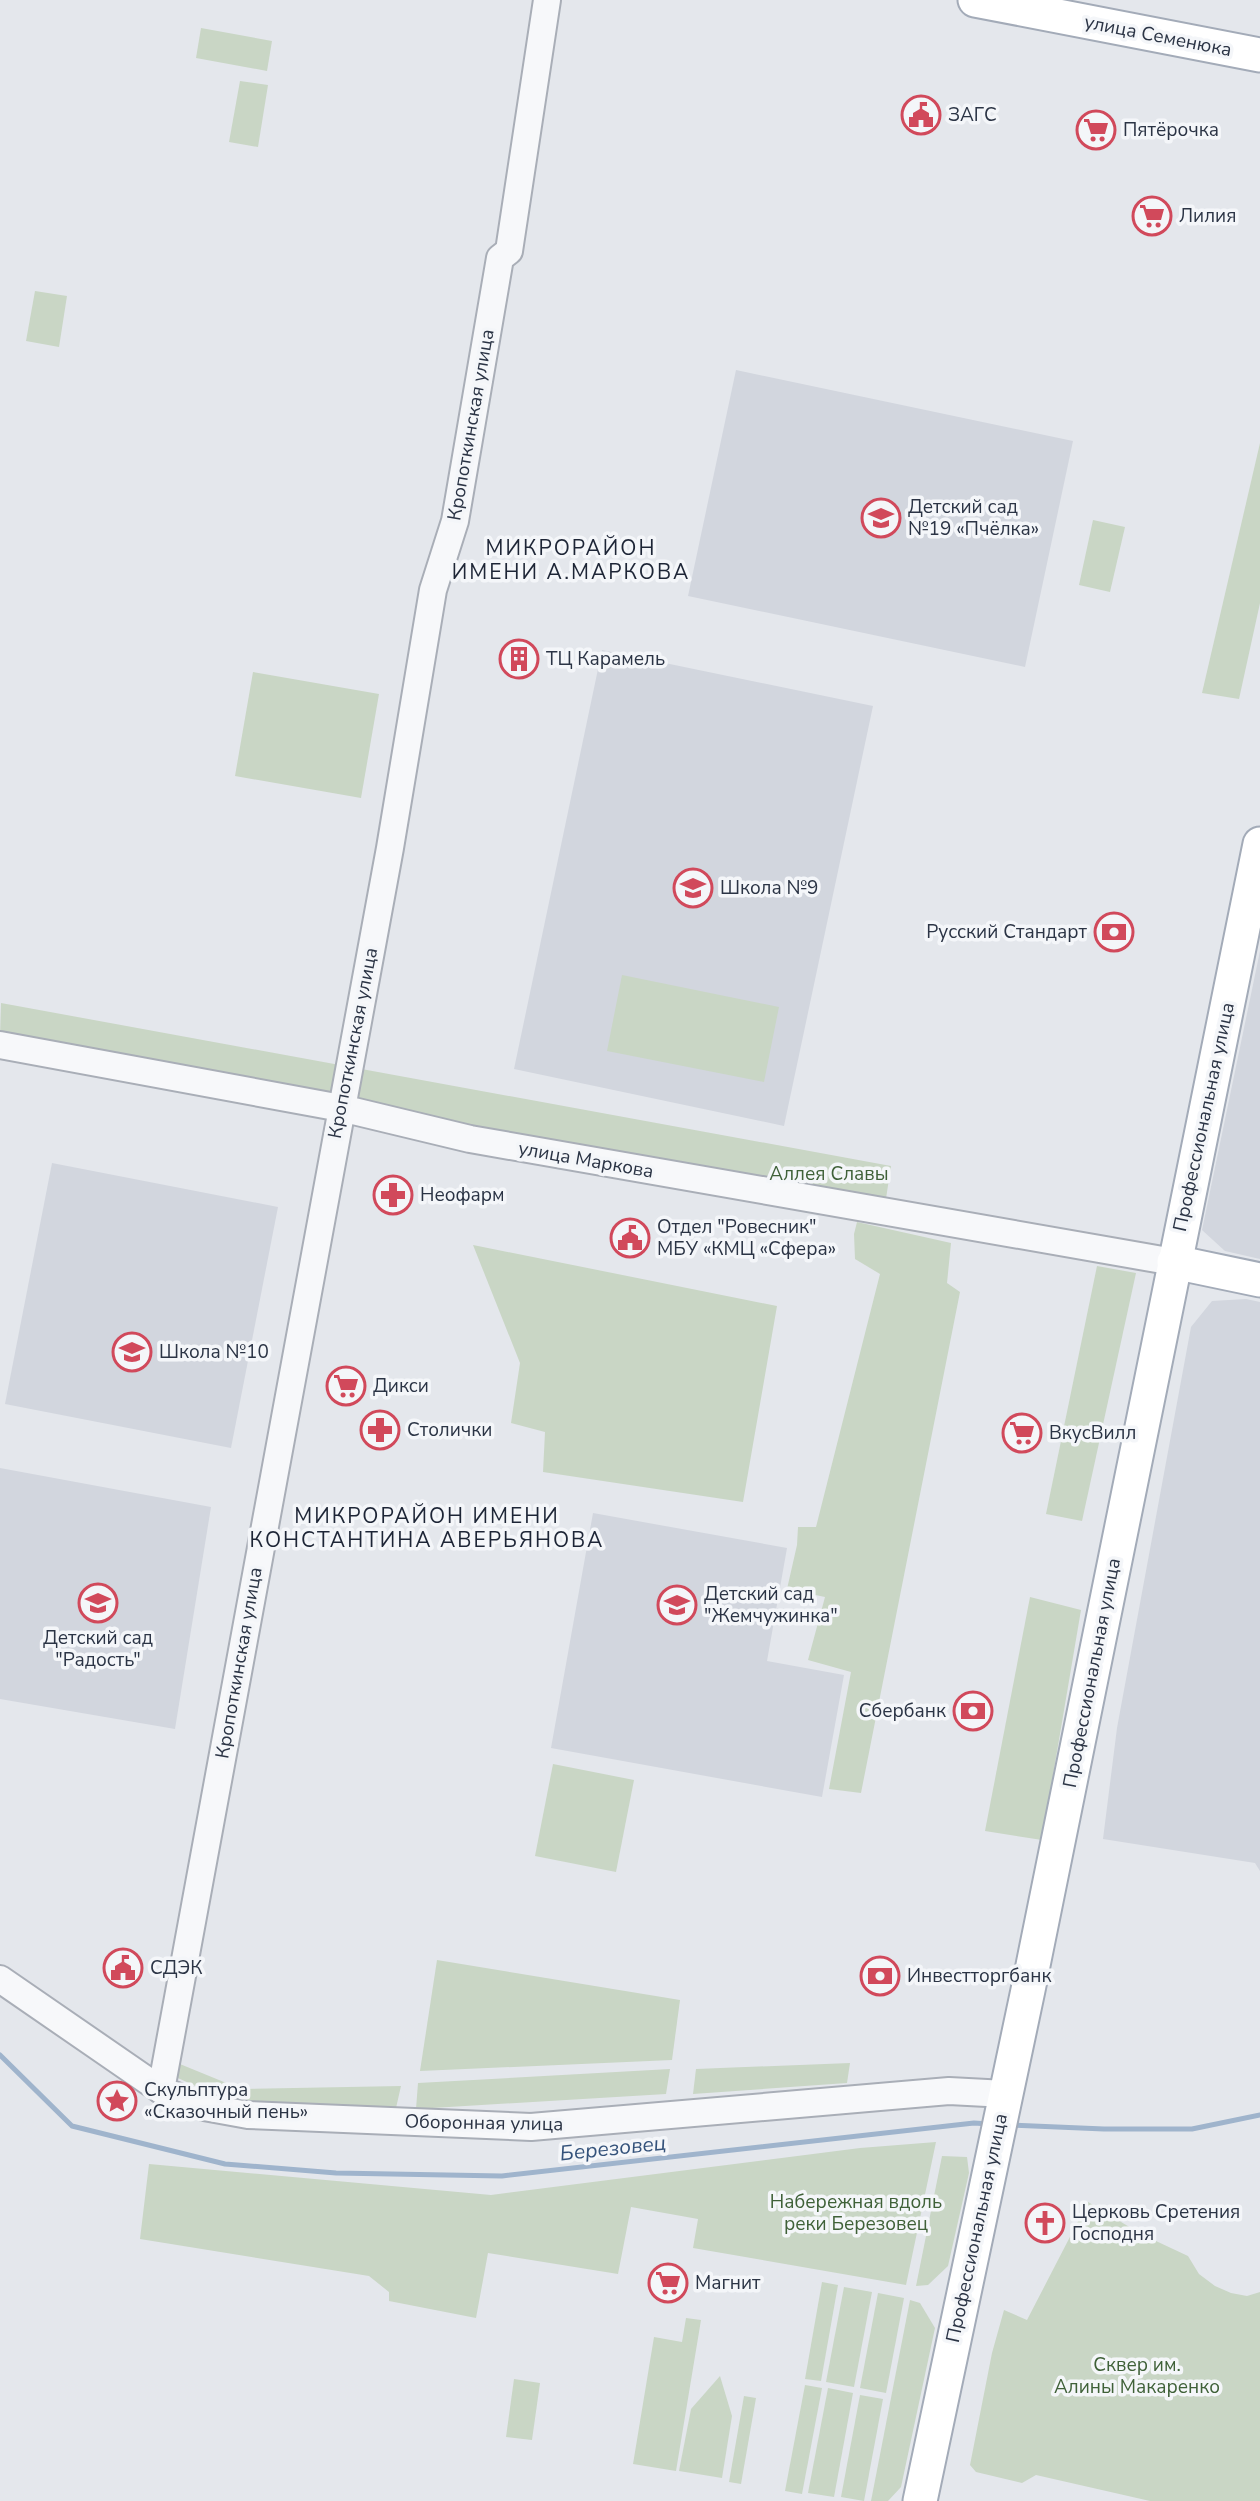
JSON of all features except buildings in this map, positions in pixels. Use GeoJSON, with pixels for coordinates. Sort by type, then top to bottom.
{"type":"FeatureCollection","features":[{"type":"Feature","properties":{"kind":"main road","name":"улица Семенюка"},"geometry":{"type":"LineString","coordinates":[[975,0],[1260,55]]}},
{"type":"Feature","properties":{"kind":"main road","name":"Профессиональная улица"},"geometry":{"type":"LineString","coordinates":[[920,2501],[1260,844]]}},
{"type":"Feature","properties":{"kind":"main road"},"geometry":{"type":"LineString","coordinates":[[1174,1262],[1260,1280]]}},
{"type":"Feature","properties":{"kind":"street","name":"Кропоткинская улица"},"geometry":{"type":"LineString","coordinates":[[161,2090],[390,848],[433,590],[455,521],[500,258],[509,251],[547,0]]}},
{"type":"Feature","properties":{"kind":"street","name":"улица Маркова"},"geometry":{"type":"LineString","coordinates":[[0,1045],[341,1108],[470,1139],[1174,1262]]}},
{"type":"Feature","properties":{"kind":"street","name":"Оборонная улица"},"geometry":{"type":"LineString","coordinates":[[0,1979],[161,2090],[204,2107],[248,2115],[531,2127],[949,2091],[1001,2115]]}},
{"type":"Feature","properties":{"kind":"shaded area","name":"Детский сад №19 «Пчёлка»"},"geometry":{"type":"Polygon","coordinates":[[[736,370],[1073,441],[1025,667],[688,596],[736,370]]]}},
{"type":"Feature","properties":{"kind":"shaded area","name":"Школа №9"},"geometry":{"type":"Polygon","coordinates":[[[602,650],[873,706],[784,1126],[514,1069],[602,650]]]}},
{"type":"Feature","properties":{"kind":"shaded area"},"geometry":{"type":"Polygon","coordinates":[[[1260,951],[1260,1259],[1225,1251],[1202,1230],[1260,951]]]}},
{"type":"Feature","properties":{"kind":"shaded area","name":"Школа №10"},"geometry":{"type":"Polygon","coordinates":[[[52,1163],[278,1207],[231,1448],[5,1404],[52,1163]]]}},
{"type":"Feature","properties":{"kind":"shaded area"},"geometry":{"type":"Polygon","coordinates":[[[1246,1299],[1260,1302],[1260,1871],[1255,1863],[1103,1839],[1117,1728],[1191,1327],[1212,1301],[1246,1299]]]}},
{"type":"Feature","properties":{"kind":"shaded area","name":"Детский сад \"Радость\""},"geometry":{"type":"Polygon","coordinates":[[[0,1468],[211,1507],[175,1729],[0,1699],[0,1468]]]}},
{"type":"Feature","properties":{"kind":"shaded area","name":"Детский сад \"Жемчужинка\""},"geometry":{"type":"Polygon","coordinates":[[[593,1513],[787,1548],[767,1661],[844,1675],[822,1797],[551,1748],[593,1513]]]}},
{"type":"Feature","properties":{"kind":"green space"},"geometry":{"type":"Polygon","coordinates":[[[201,28],[272,41],[267,71],[196,58],[201,28]]]}},
{"type":"Feature","properties":{"kind":"green space"},"geometry":{"type":"Polygon","coordinates":[[[240,81],[268,85],[258,147],[229,142],[240,81]]]}},
{"type":"Feature","properties":{"kind":"green space"},"geometry":{"type":"Polygon","coordinates":[[[35,291],[67,296],[59,347],[26,341],[35,291]]]}},
{"type":"Feature","properties":{"kind":"green space"},"geometry":{"type":"Polygon","coordinates":[[[1260,443],[1260,603],[1239,699],[1202,693],[1260,443]]]}},
{"type":"Feature","properties":{"kind":"green space"},"geometry":{"type":"Polygon","coordinates":[[[1093,520],[1125,527],[1110,592],[1079,585],[1093,520]]]}},
{"type":"Feature","properties":{"kind":"green space"},"geometry":{"type":"Polygon","coordinates":[[[253,672],[379,694],[361,798],[235,776],[253,672]]]}},
{"type":"Feature","properties":{"kind":"green space"},"geometry":{"type":"Polygon","coordinates":[[[622,975],[779,1007],[764,1082],[607,1051],[622,975]]]}},
{"type":"Feature","properties":{"kind":"green space","name":"Аллея Славы"},"geometry":{"type":"Polygon","coordinates":[[[1,1003],[891,1166],[885,1205],[0,1037],[1,1003]]]}},
{"type":"Feature","properties":{"kind":"green space"},"geometry":{"type":"Polygon","coordinates":[[[857,1222],[951,1243],[947,1283],[960,1292],[861,1793],[829,1789],[851,1672],[808,1660],[825,1597],[787,1589],[797,1545],[798,1527],[816,1527],[880,1274],[855,1259],[854,1234],[857,1222]]]}},
{"type":"Feature","properties":{"kind":"green space"},"geometry":{"type":"Polygon","coordinates":[[[473,1245],[777,1306],[743,1502],[543,1472],[545,1432],[511,1423],[520,1363],[473,1245]]]}},
{"type":"Feature","properties":{"kind":"green space"},"geometry":{"type":"Polygon","coordinates":[[[1097,1266],[1136,1273],[1082,1521],[1046,1514],[1097,1266]]]}},
{"type":"Feature","properties":{"kind":"green space"},"geometry":{"type":"Polygon","coordinates":[[[1030,1597],[1081,1610],[1042,1840],[985,1831],[1030,1597]]]}},
{"type":"Feature","properties":{"kind":"green space"},"geometry":{"type":"Polygon","coordinates":[[[553,1764],[634,1780],[616,1872],[535,1856],[553,1764]]]}},
{"type":"Feature","properties":{"kind":"green space"},"geometry":{"type":"Polygon","coordinates":[[[437,1960],[680,2000],[672,2060],[420,2071],[437,1960]]]}},
{"type":"Feature","properties":{"kind":"green space"},"geometry":{"type":"Polygon","coordinates":[[[175,2062],[241,2089],[401,2086],[396,2108],[242,2107],[169,2074],[175,2062]]]}},
{"type":"Feature","properties":{"kind":"green space"},"geometry":{"type":"Polygon","coordinates":[[[850,2063],[847,2083],[693,2094],[696,2069],[850,2063]]]}},
{"type":"Feature","properties":{"kind":"green space"},"geometry":{"type":"Polygon","coordinates":[[[670,2069],[666,2094],[416,2109],[418,2083],[670,2069]]]}},
{"type":"Feature","properties":{"kind":"green space","name":"Набережная вдоль реки Березовец"},"geometry":{"type":"Polygon","coordinates":[[[936,2142],[906,2285],[693,2248],[698,2219],[631,2207],[618,2274],[488,2253],[476,2318],[389,2301],[389,2292],[369,2276],[140,2239],[149,2164],[491,2195],[860,2148],[936,2142]]]}},
{"type":"Feature","properties":{"kind":"green space"},"geometry":{"type":"Polygon","coordinates":[[[942,2156],[967,2157],[969,2173],[948,2266],[928,2285],[916,2286],[942,2156]]]}},
{"type":"Feature","properties":{"kind":"green space","name":"Сквер им. Алины Макаренко"},"geometry":{"type":"Polygon","coordinates":[[[1088,2202],[1141,2234],[1188,2256],[1199,2274],[1215,2286],[1247,2296],[1260,2292],[1260,2501],[1150,2501],[1036,2475],[1022,2483],[976,2472],[970,2465],[992,2353],[1004,2310],[1027,2320],[1088,2202]]]}},
{"type":"Feature","properties":{"kind":"green space"},"geometry":{"type":"Polygon","coordinates":[[[822,2282],[838,2285],[821,2381],[805,2379],[822,2282]]]}},
{"type":"Feature","properties":{"kind":"green space"},"geometry":{"type":"Polygon","coordinates":[[[844,2287],[872,2292],[854,2387],[826,2382],[844,2287]]]}},
{"type":"Feature","properties":{"kind":"green space"},"geometry":{"type":"Polygon","coordinates":[[[878,2293],[904,2298],[886,2393],[860,2388],[878,2293]]]}},
{"type":"Feature","properties":{"kind":"green space"},"geometry":{"type":"Polygon","coordinates":[[[910,2300],[920,2303],[935,2328],[901,2487],[888,2501],[871,2501],[910,2300]]]}},
{"type":"Feature","properties":{"kind":"green space"},"geometry":{"type":"Polygon","coordinates":[[[686,2318],[701,2320],[676,2471],[633,2464],[654,2337],[682,2342],[686,2318]]]}},
{"type":"Feature","properties":{"kind":"green space"},"geometry":{"type":"Polygon","coordinates":[[[720,2376],[732,2416],[722,2478],[679,2471],[691,2409],[720,2376]]]}},
{"type":"Feature","properties":{"kind":"green space"},"geometry":{"type":"Polygon","coordinates":[[[514,2379],[540,2383],[532,2440],[506,2437],[514,2379]]]}},
{"type":"Feature","properties":{"kind":"green space"},"geometry":{"type":"Polygon","coordinates":[[[805,2385],[822,2388],[802,2494],[785,2491],[805,2385]]]}},
{"type":"Feature","properties":{"kind":"green space"},"geometry":{"type":"Polygon","coordinates":[[[828,2388],[853,2393],[834,2497],[808,2493],[828,2388]]]}},
{"type":"Feature","properties":{"kind":"green space"},"geometry":{"type":"Polygon","coordinates":[[[860,2395],[883,2399],[864,2501],[841,2497],[860,2395]]]}},
{"type":"Feature","properties":{"kind":"green space"},"geometry":{"type":"Polygon","coordinates":[[[744,2396],[756,2398],[741,2484],[729,2482],[744,2396]]]}},
{"type":"Feature","properties":{"kind":"waterway","name":"Березовец"},"geometry":{"type":"LineString","coordinates":[[0,2055],[72,2126],[225,2164],[336,2173],[502,2176],[974,2123],[989,2124]]}},
{"type":"Feature","properties":{"kind":"waterway","name":"Березовец"},"geometry":{"type":"LineString","coordinates":[[1012,2125],[1192,2129],[1260,2115]]}},
{"type":"Feature","properties":{"kind":"place","name":"ЗАГС"},"geometry":{"type":"Point","coordinates":[921,115]}},
{"type":"Feature","properties":{"kind":"place","name":"Пятёрочка"},"geometry":{"type":"Point","coordinates":[1096,130]}},
{"type":"Feature","properties":{"kind":"place","name":"Лилия"},"geometry":{"type":"Point","coordinates":[1152,216]}},
{"type":"Feature","properties":{"kind":"place","name":"Детский сад №19 «Пчёлка»"},"geometry":{"type":"Point","coordinates":[881,518]}},
{"type":"Feature","properties":{"kind":"place","name":"ТЦ Карамель"},"geometry":{"type":"Point","coordinates":[519,659]}},
{"type":"Feature","properties":{"kind":"place","name":"Школа №9"},"geometry":{"type":"Point","coordinates":[693,888]}},
{"type":"Feature","properties":{"kind":"place","name":"Русский Стандарт"},"geometry":{"type":"Point","coordinates":[1114,932]}},
{"type":"Feature","properties":{"kind":"place","name":"Неофарм"},"geometry":{"type":"Point","coordinates":[393,1195]}},
{"type":"Feature","properties":{"kind":"place","name":"Отдел \"Ровесник\" МБУ «КМЦ «Сфера»"},"geometry":{"type":"Point","coordinates":[630,1238]}},
{"type":"Feature","properties":{"kind":"place","name":"Школа №10"},"geometry":{"type":"Point","coordinates":[132,1352]}},
{"type":"Feature","properties":{"kind":"place","name":"Дикси"},"geometry":{"type":"Point","coordinates":[346,1386]}},
{"type":"Feature","properties":{"kind":"place","name":"Столички"},"geometry":{"type":"Point","coordinates":[380,1430]}},
{"type":"Feature","properties":{"kind":"place","name":"ВкусВилл"},"geometry":{"type":"Point","coordinates":[1022,1433]}},
{"type":"Feature","properties":{"kind":"place","name":"Детский сад \"Радость\""},"geometry":{"type":"Point","coordinates":[98,1603]}},
{"type":"Feature","properties":{"kind":"place","name":"Детский сад \"Жемчужинка\""},"geometry":{"type":"Point","coordinates":[677,1605]}},
{"type":"Feature","properties":{"kind":"place","name":"Сбербанк"},"geometry":{"type":"Point","coordinates":[973,1711]}},
{"type":"Feature","properties":{"kind":"place","name":"СДЭК"},"geometry":{"type":"Point","coordinates":[123,1968]}},
{"type":"Feature","properties":{"kind":"place","name":"Инвестторгбанк"},"geometry":{"type":"Point","coordinates":[880,1976]}},
{"type":"Feature","properties":{"kind":"place","name":"Скульптура «Сказочный пень»"},"geometry":{"type":"Point","coordinates":[117,2101]}},
{"type":"Feature","properties":{"kind":"place","name":"Церковь Сретения Господня"},"geometry":{"type":"Point","coordinates":[1045,2223]}},
{"type":"Feature","properties":{"kind":"place","name":"Магнит"},"geometry":{"type":"Point","coordinates":[668,2283]}},
{"type":"Feature","properties":{"kind":"district","name":"МИКРОРАЙОН ИМЕНИ А.МАРКОВА"},"geometry":{"type":"Point","coordinates":[571,560]}},
{"type":"Feature","properties":{"kind":"district","name":"МИКРОРАЙОН ИМЕНИ КОНСТАНТИНА АВЕРЬЯНОВА"},"geometry":{"type":"Point","coordinates":[427,1528]}}]}
